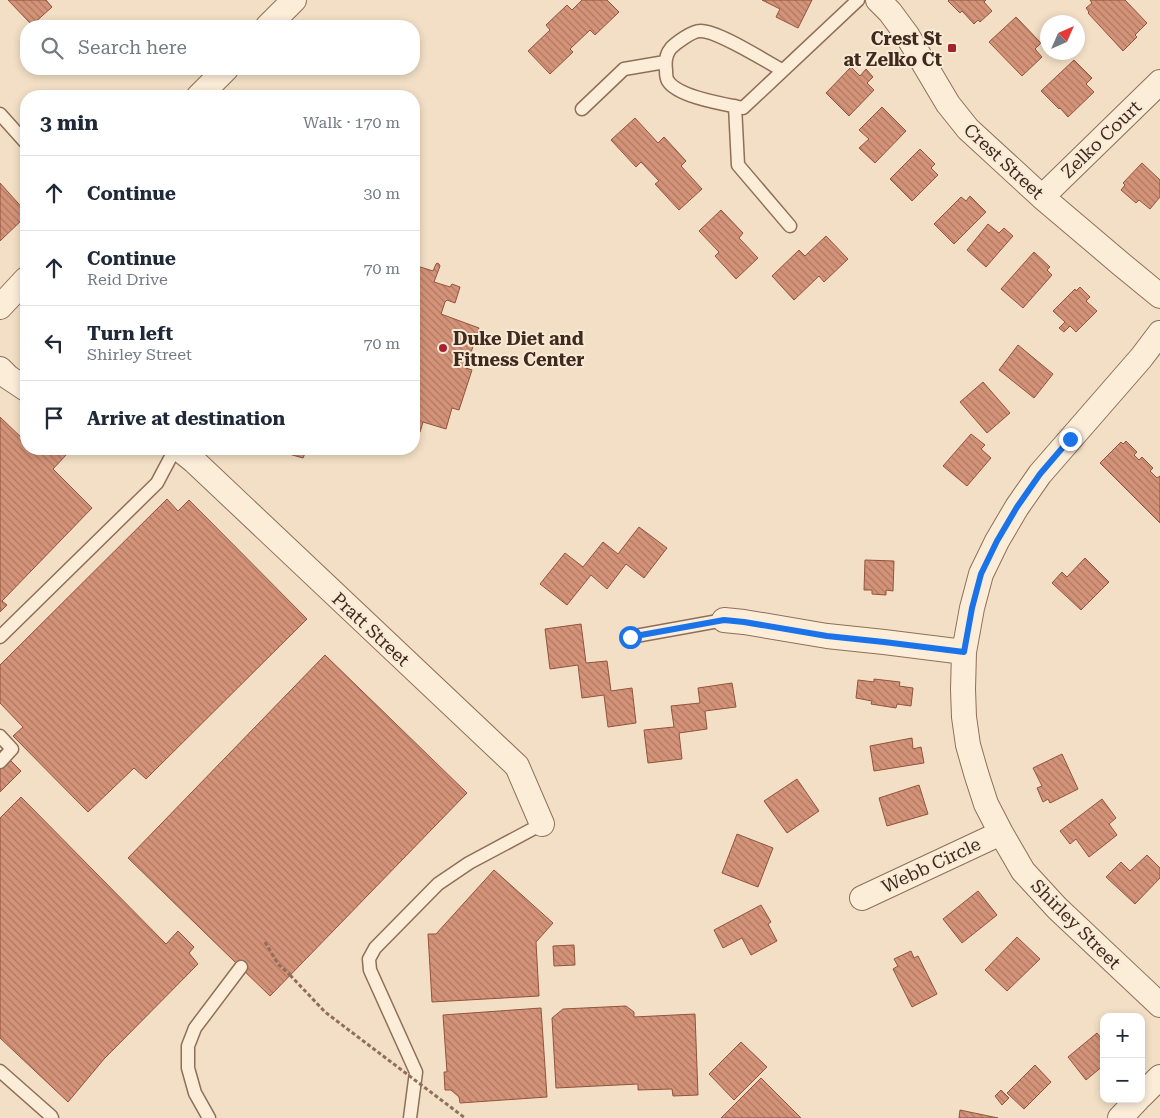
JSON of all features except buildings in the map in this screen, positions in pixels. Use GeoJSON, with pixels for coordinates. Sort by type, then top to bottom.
{"type":"FeatureCollection","features":[{"type":"Feature","properties":{"kind":"street"},"geometry":{"type":"LineString","coordinates":[[274,20],[294,0]]}},
{"type":"Feature","properties":{"kind":"street","name":"Crest Street"},"geometry":{"type":"LineString","coordinates":[[878,0],[890,12],[907,35],[948,104],[968,129],[1042,197],[1160,296]]}},
{"type":"Feature","properties":{"kind":"street"},"geometry":{"type":"LineString","coordinates":[[205,90],[220,75]]}},
{"type":"Feature","properties":{"kind":"street","name":"Zelko Court"},"geometry":{"type":"LineString","coordinates":[[1042,197],[1160,82]]}},
{"type":"Feature","properties":{"kind":"street"},"geometry":{"type":"LineString","coordinates":[[0,307],[20,285]]}},
{"type":"Feature","properties":{"kind":"street","name":"Shirley Street"},"geometry":{"type":"LineString","coordinates":[[1160,333],[1141,358],[1040,474],[1017,507],[997,541],[981,574],[972,608],[964,652],[963,688],[964,717],[968,745],[976,774],[986,804],[1023,871],[1057,908],[1160,1005]]}},
{"type":"Feature","properties":{"kind":"street"},"geometry":{"type":"LineString","coordinates":[[0,369],[20,385]]}},
{"type":"Feature","properties":{"kind":"street","name":"Pratt Street"},"geometry":{"type":"LineString","coordinates":[[186,455],[517,766],[542,824]]}},
{"type":"Feature","properties":{"kind":"street"},"geometry":{"type":"LineString","coordinates":[[724,620],[827,636],[964,652]]}},
{"type":"Feature","properties":{"kind":"street","name":"Webb Circle"},"geometry":{"type":"LineString","coordinates":[[862,898],[1001,833]]}},
{"type":"Feature","properties":{"kind":"street"},"geometry":{"type":"LineString","coordinates":[[1145,1092],[1160,1077]]}},
{"type":"Feature","properties":{"kind":"street"},"geometry":{"type":"LineString","coordinates":[[1120,1118],[1134,1103]]}},
{"type":"Feature","properties":{"kind":"lane"},"geometry":{"type":"LineString","coordinates":[[782,70],[716,34],[699,30],[685,37],[670,49],[665,62],[667,80],[685,94],[742,108],[858,0]]}},
{"type":"Feature","properties":{"kind":"lane"},"geometry":{"type":"LineString","coordinates":[[582,109],[624,69],[665,62]]}},
{"type":"Feature","properties":{"kind":"lane"},"geometry":{"type":"LineString","coordinates":[[735,106],[738,165],[790,226]]}},
{"type":"Feature","properties":{"kind":"lane"},"geometry":{"type":"LineString","coordinates":[[0,114],[20,136]]}},
{"type":"Feature","properties":{"kind":"lane"},"geometry":{"type":"LineString","coordinates":[[0,638],[156,483],[172,455]]}},
{"type":"Feature","properties":{"kind":"lane"},"geometry":{"type":"LineString","coordinates":[[630,637],[724,620]]}},
{"type":"Feature","properties":{"kind":"lane"},"geometry":{"type":"LineString","coordinates":[[0,736],[12,749],[0,762]]}},
{"type":"Feature","properties":{"kind":"lane"},"geometry":{"type":"LineString","coordinates":[[410,1118],[416,1072],[370,970],[369,959],[376,948],[438,884],[468,863],[542,824]]}},
{"type":"Feature","properties":{"kind":"lane"},"geometry":{"type":"LineString","coordinates":[[209,1118],[195,1093],[188,1068],[188,1046],[195,1028],[241,968]]}},
{"type":"Feature","properties":{"kind":"lane"},"geometry":{"type":"LineString","coordinates":[[0,1071],[52,1118]]}},
{"type":"Feature","properties":{"kind":"path"},"geometry":{"type":"LineString","coordinates":[[265,942],[278,964],[325,1012],[465,1118]]}},
{"type":"Feature","properties":{"kind":"place","name":"Crest St at Zelko Ct"},"geometry":{"type":"Point","coordinates":[952,48]}},
{"type":"Feature","properties":{"kind":"place","name":"Duke Diet and Fitness Center"},"geometry":{"type":"Point","coordinates":[443,348]}},
{"type":"Feature","properties":{"kind":"route"},"geometry":{"type":"LineString","coordinates":[[630,637],[724,620],[827,636],[964,652],[972,608],[981,574],[997,541],[1017,507],[1040,474],[1070,439]]}}]}
